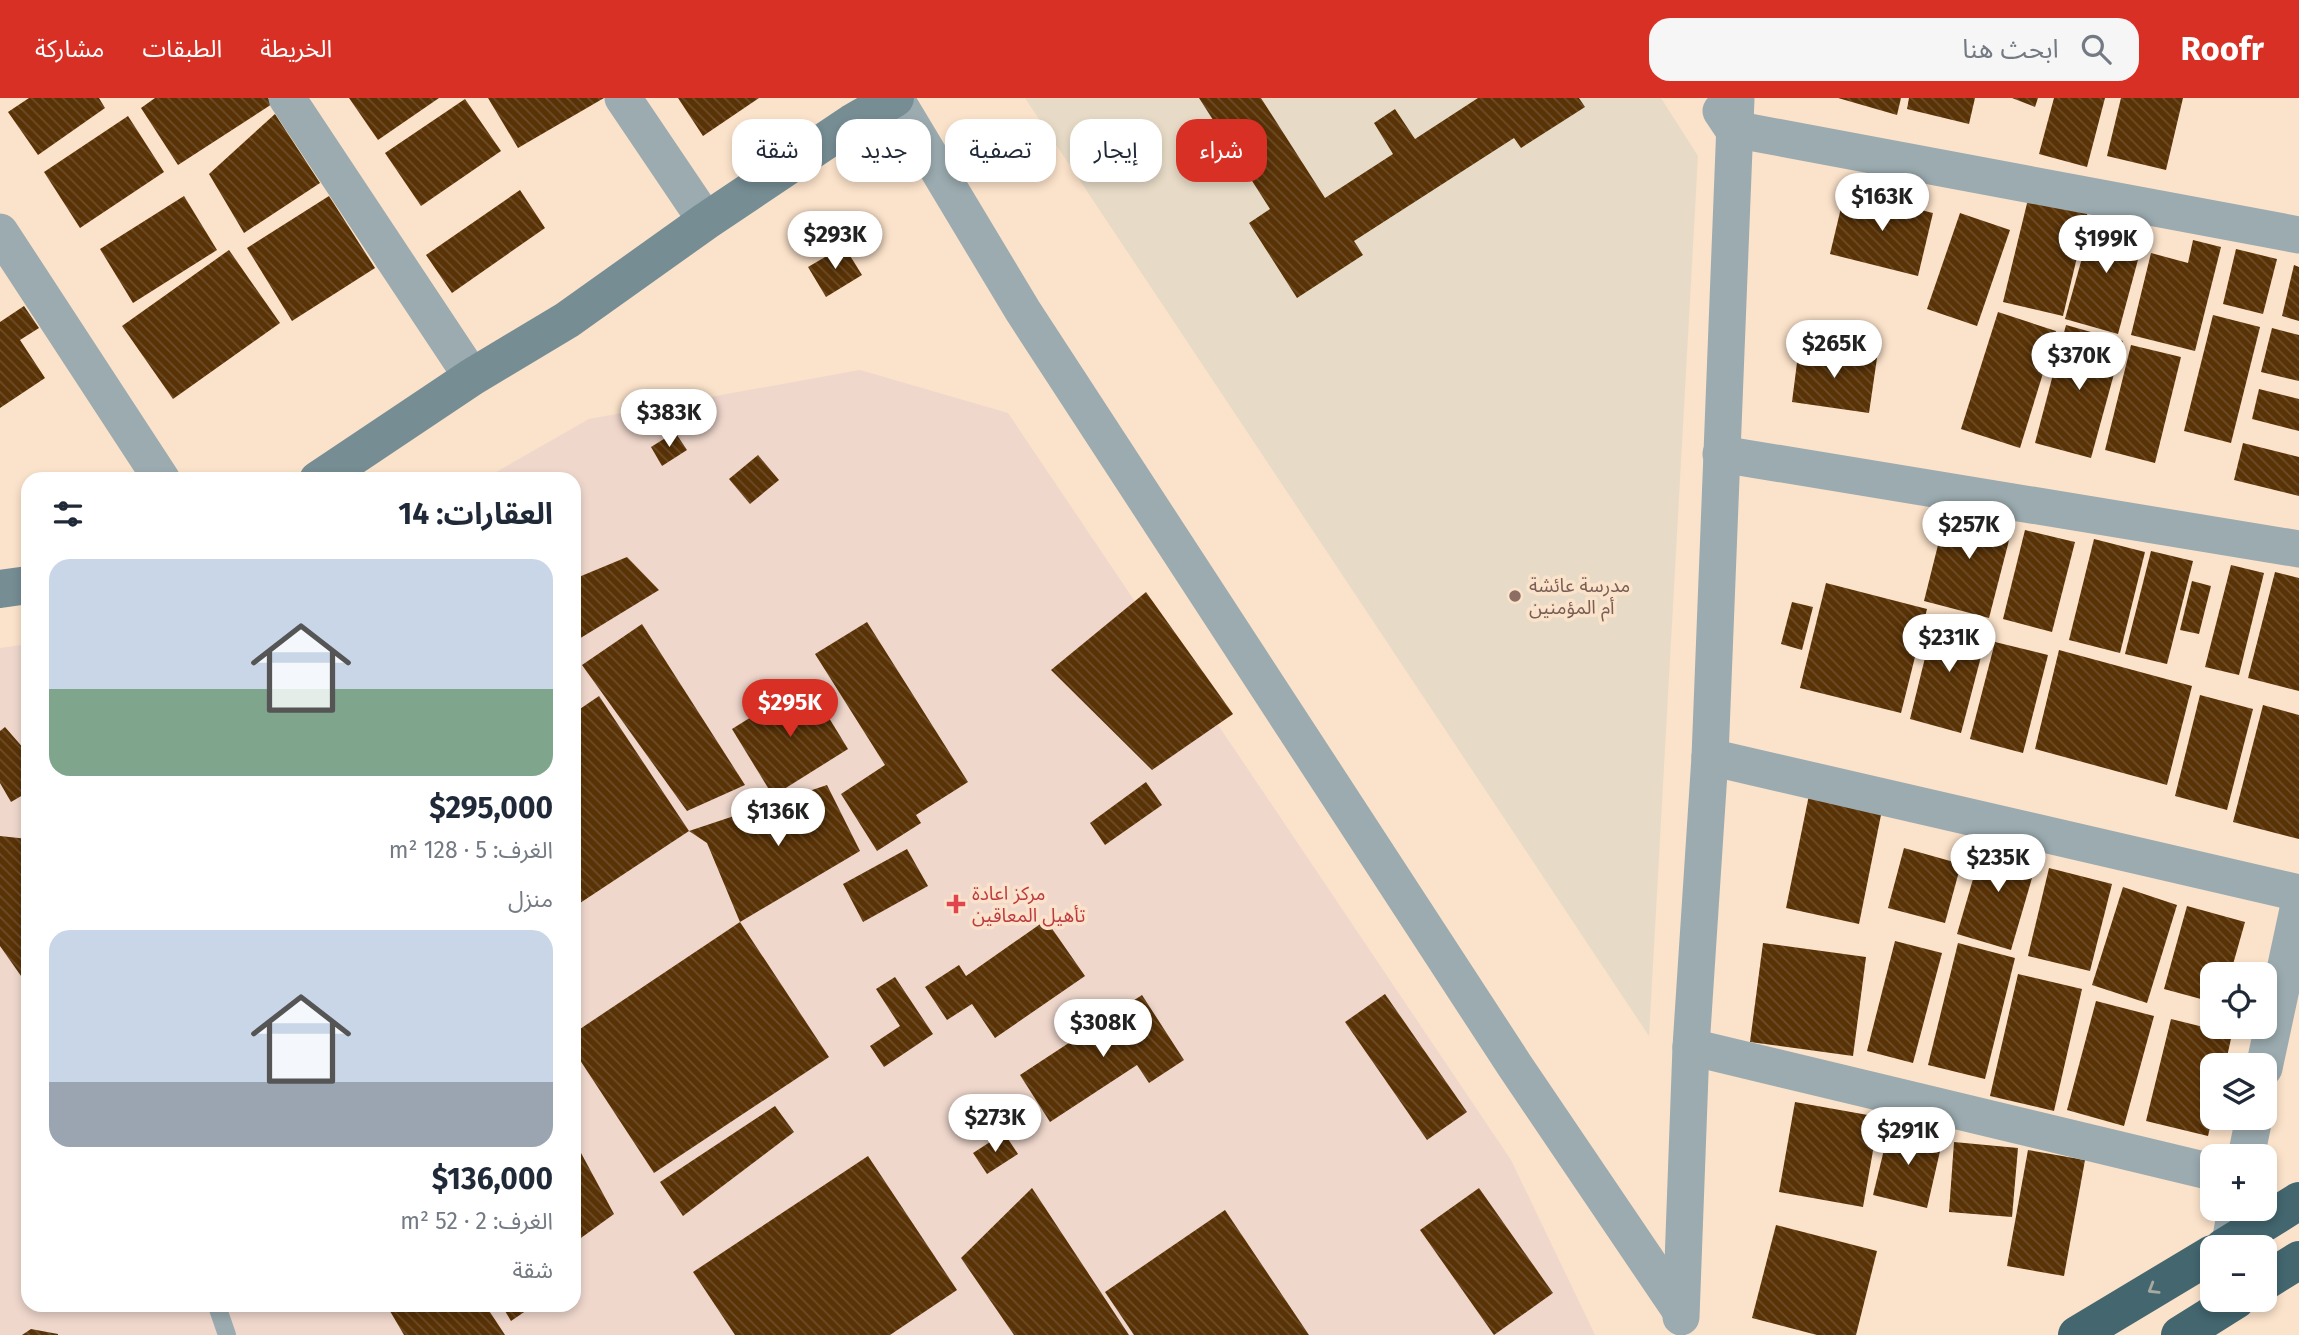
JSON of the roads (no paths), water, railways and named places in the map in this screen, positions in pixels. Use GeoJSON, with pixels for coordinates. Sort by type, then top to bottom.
{"type":"FeatureCollection","features":[{"type":"Feature","properties":{"kind":"highway"},"geometry":{"type":"LineString","coordinates":[[2233,1235],[2299,1201]]}},
{"type":"Feature","properties":{"kind":"highway"},"geometry":{"type":"LineString","coordinates":[[2077,1335],[2200,1255]]}},
{"type":"Feature","properties":{"kind":"highway"},"geometry":{"type":"LineString","coordinates":[[2277,1274],[2299,1260]]}},
{"type":"Feature","properties":{"kind":"highway"},"geometry":{"type":"LineString","coordinates":[[2180,1335],[2217,1312]]}},
{"type":"Feature","properties":{"kind":"street"},"geometry":{"type":"LineString","coordinates":[[287,98],[472,377]]}},
{"type":"Feature","properties":{"kind":"street"},"geometry":{"type":"LineString","coordinates":[[623,98],[706,221]]}},
{"type":"Feature","properties":{"kind":"street"},"geometry":{"type":"LineString","coordinates":[[330,472],[472,377],[567,320],[706,221],[852,123],[895,98],[1023,311],[1681,1322]]}},
{"type":"Feature","properties":{"kind":"street"},"geometry":{"type":"LineString","coordinates":[[1713,98],[1735,114],[2299,235]]}},
{"type":"Feature","properties":{"kind":"street"},"geometry":{"type":"LineString","coordinates":[[1681,1322],[1691,1046],[1710,757],[1735,114]]}},
{"type":"Feature","properties":{"kind":"street"},"geometry":{"type":"LineString","coordinates":[[0,232],[157,472]]}},
{"type":"Feature","properties":{"kind":"street"},"geometry":{"type":"LineString","coordinates":[[1721,454],[2299,549]]}},
{"type":"Feature","properties":{"kind":"street"},"geometry":{"type":"LineString","coordinates":[[0,589],[21,586]]}},
{"type":"Feature","properties":{"kind":"street"},"geometry":{"type":"LineString","coordinates":[[1710,757],[2299,893]]}},
{"type":"Feature","properties":{"kind":"street"},"geometry":{"type":"LineString","coordinates":[[2267,1053],[2299,905]]}},
{"type":"Feature","properties":{"kind":"street"},"geometry":{"type":"LineString","coordinates":[[1691,1046],[2200,1169]]}},
{"type":"Feature","properties":{"kind":"lane"},"geometry":{"type":"LineString","coordinates":[[219,1312],[227,1335]]}},
{"type":"Feature","properties":{"kind":"place","name":"مدرسة عائشة أم المؤمنين"},"geometry":{"type":"Point","coordinates":[1515,596]}},
{"type":"Feature","properties":{"kind":"place","name":"مركز اعادة تأهيل المعاقين"},"geometry":{"type":"Point","coordinates":[956,904]}}]}
